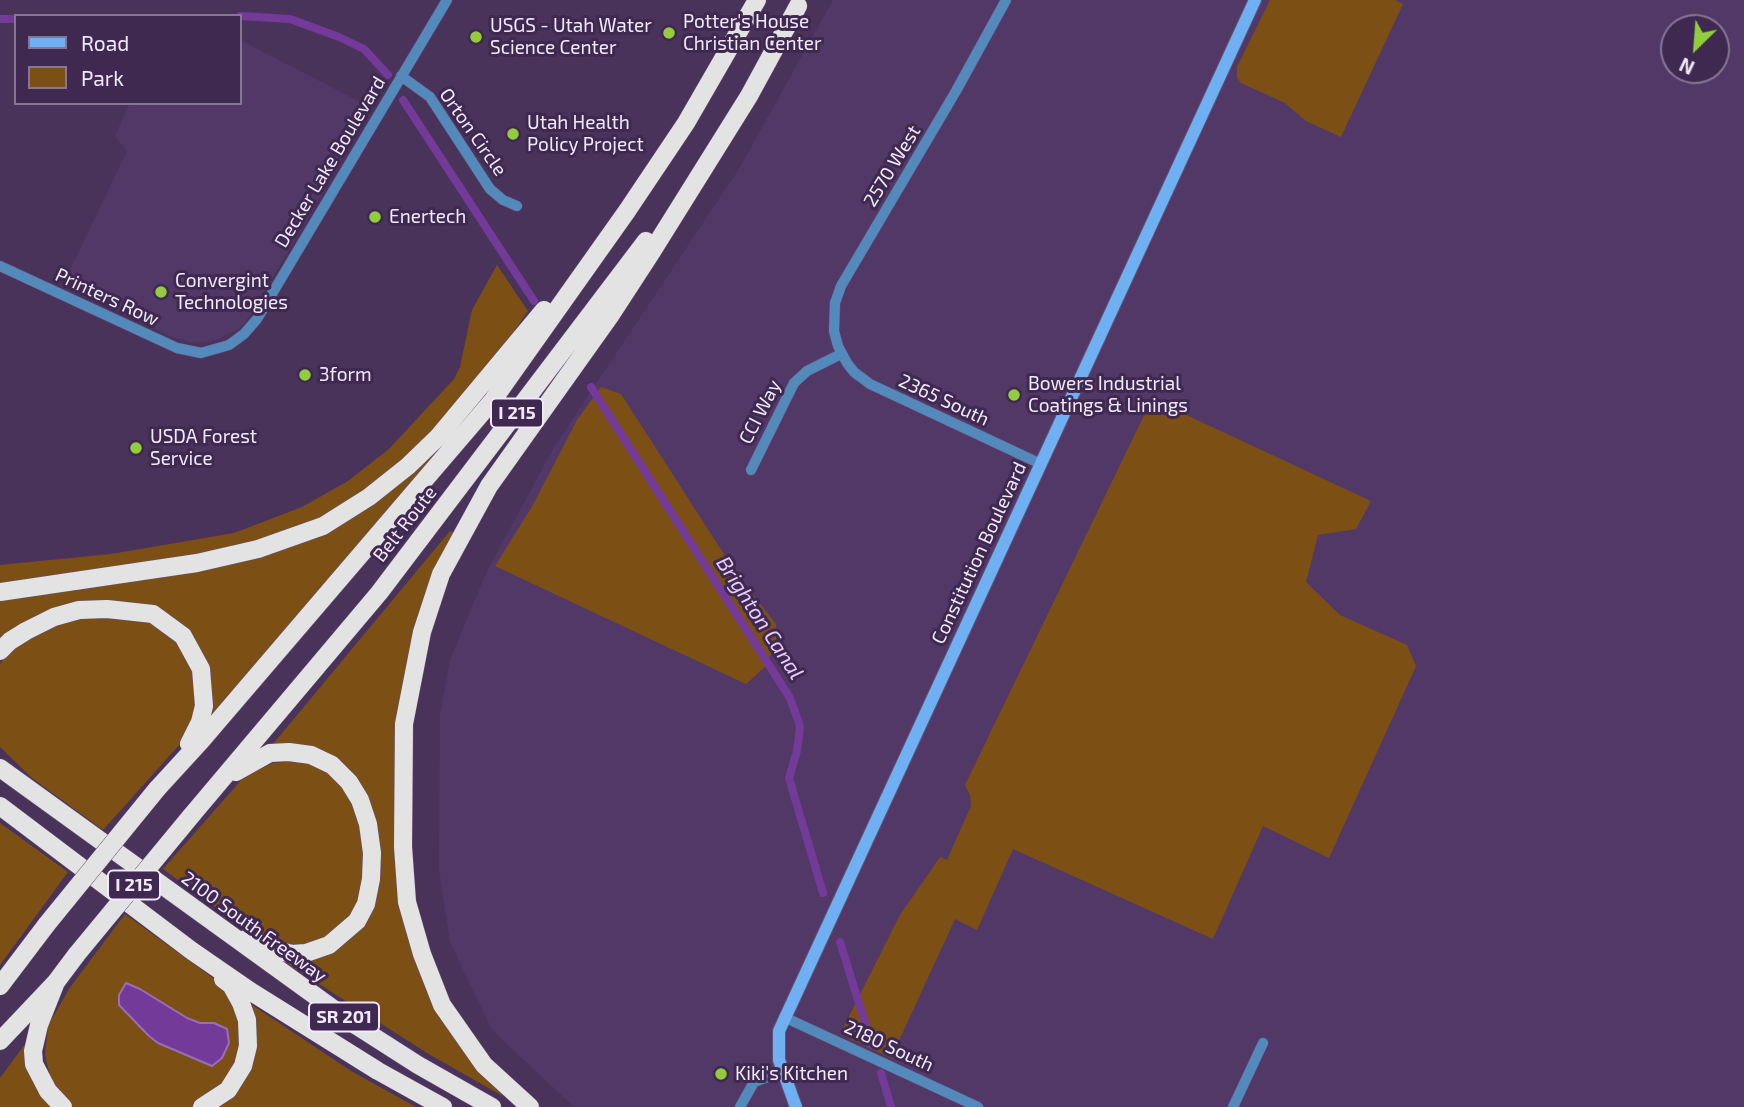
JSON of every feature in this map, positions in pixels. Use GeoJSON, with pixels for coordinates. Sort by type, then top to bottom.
{"type":"FeatureCollection","features":[{"type":"Feature","properties":{"kind":"highway","name":"Belt Route"},"geometry":{"type":"LineString","coordinates":[[0,986],[157,789],[493,400],[686,123],[757,0]]}},
{"type":"Feature","properties":{"kind":"highway","name":"Belt Route"},"geometry":{"type":"LineString","coordinates":[[0,1041],[56,982],[206,797],[379,593],[657,226],[745,80],[799,3]]}},
{"type":"Feature","properties":{"kind":"highway"},"geometry":{"type":"LineString","coordinates":[[530,1107],[484,1065],[442,1005],[422,954],[407,902],[403,848],[404,724],[422,632],[441,573],[489,486],[610,316],[651,253],[749,96],[799,3]]}},
{"type":"Feature","properties":{"kind":"highway"},"geometry":{"type":"LineString","coordinates":[[0,592],[197,563],[258,549],[323,527],[369,497],[408,466],[438,437],[627,211]]}},
{"type":"Feature","properties":{"kind":"highway"},"geometry":{"type":"LineString","coordinates":[[0,650],[26,631],[54,617],[79,610],[107,609],[153,614],[166,622],[183,636],[201,669],[204,691],[200,722],[173,771]]}},
{"type":"Feature","properties":{"kind":"highway"},"geometry":{"type":"LineString","coordinates":[[0,753],[35,794]]}},
{"type":"Feature","properties":{"kind":"highway"},"geometry":{"type":"LineString","coordinates":[[206,797],[240,769],[270,753],[311,755],[332,765],[349,782],[360,800],[368,824],[372,853],[371,879],[366,904],[357,922],[347,932],[329,945],[306,953],[292,954],[231,936]]}},
{"type":"Feature","properties":{"kind":"highway","name":"2100 South Freeway"},"geometry":{"type":"LineString","coordinates":[[0,768],[357,1026],[492,1107]]}},
{"type":"Feature","properties":{"kind":"highway","name":"SR 201"},"geometry":{"type":"LineString","coordinates":[[0,806],[192,951],[342,1049],[443,1107]]}},
{"type":"Feature","properties":{"kind":"highway"},"geometry":{"type":"LineString","coordinates":[[0,816],[93,878]]}},
{"type":"Feature","properties":{"kind":"highway"},"geometry":{"type":"LineString","coordinates":[[0,974],[42,930]]}},
{"type":"Feature","properties":{"kind":"highway"},"geometry":{"type":"LineString","coordinates":[[192,951],[231,985],[247,1020],[248,1046],[243,1066],[228,1090],[202,1107]]}},
{"type":"Feature","properties":{"kind":"highway"},"geometry":{"type":"LineString","coordinates":[[56,982],[39,1025],[33,1051],[34,1064],[48,1091],[63,1107]]}},
{"type":"Feature","properties":{"kind":"street","name":"Decker Lake Boulevard"},"geometry":{"type":"LineString","coordinates":[[201,353],[229,345],[244,334],[257,319],[447,0]]}},
{"type":"Feature","properties":{"kind":"street","name":"2570 West"},"geometry":{"type":"LineString","coordinates":[[841,354],[833,320],[841,286],[956,91],[1006,0]]}},
{"type":"Feature","properties":{"kind":"street","name":"Constitution Boulevard"},"geometry":{"type":"LineString","coordinates":[[796,1107],[782,1072],[778,1041],[784,1017],[1255,0]]}},
{"type":"Feature","properties":{"kind":"street","name":"Orton Circle"},"geometry":{"type":"LineString","coordinates":[[401,76],[430,97],[490,189],[503,200],[517,205]]}},
{"type":"Feature","properties":{"kind":"street","name":"Printers Row"},"geometry":{"type":"LineString","coordinates":[[0,266],[172,346],[201,353]]}},
{"type":"Feature","properties":{"kind":"street","name":"2365 South"},"geometry":{"type":"LineString","coordinates":[[841,354],[854,372],[877,388],[1041,464]]}},
{"type":"Feature","properties":{"kind":"street","name":"CCI Way"},"geometry":{"type":"LineString","coordinates":[[751,470],[794,383],[807,371],[841,354]]}},
{"type":"Feature","properties":{"kind":"street","name":"2180 South"},"geometry":{"type":"LineString","coordinates":[[784,1017],[978,1107]]}},
{"type":"Feature","properties":{"kind":"street"},"geometry":{"type":"LineString","coordinates":[[1233,1107],[1263,1043]]}},
{"type":"Feature","properties":{"kind":"street"},"geometry":{"type":"LineString","coordinates":[[740,1107],[754,1082],[782,1072]]}},
{"type":"Feature","properties":{"kind":"shaded area"},"geometry":{"type":"Polygon","coordinates":[[[833,0],[1744,0],[1744,1107],[574,1107],[492,1030],[450,942],[439,869],[440,716],[450,660],[487,571],[556,444],[739,169],[833,0]]]}},
{"type":"Feature","properties":{"kind":"shaded area"},"geometry":{"type":"Polygon","coordinates":[[[242,41],[372,108],[252,313],[239,329],[216,340],[193,343],[172,337],[63,285],[127,151],[115,136],[129,105],[242,105],[242,41]]]}},
{"type":"Feature","properties":{"kind":"shaded area"},"geometry":{"type":"Polygon","coordinates":[[[126,983],[187,1018],[200,1023],[214,1023],[227,1029],[229,1043],[222,1058],[212,1066],[158,1043],[149,1036],[119,1005],[119,995],[126,983]]]}},
{"type":"Feature","properties":{"kind":"green space"},"geometry":{"type":"Polygon","coordinates":[[[1270,0],[1395,0],[1403,4],[1341,137],[1306,121],[1285,103],[1241,83],[1237,78],[1237,67],[1270,0]]]}},
{"type":"Feature","properties":{"kind":"green space"},"geometry":{"type":"Polygon","coordinates":[[[497,265],[528,311],[464,403],[383,483],[277,541],[0,587],[0,565],[111,554],[234,533],[302,507],[348,481],[389,449],[454,379],[460,367],[472,310],[497,265]]]}},
{"type":"Feature","properties":{"kind":"green space"},"geometry":{"type":"Polygon","coordinates":[[[601,387],[621,394],[738,576],[776,624],[776,644],[765,667],[746,684],[495,566],[533,505],[577,420],[601,387]]]}},
{"type":"Feature","properties":{"kind":"green space"},"geometry":{"type":"Polygon","coordinates":[[[1152,399],[1371,501],[1356,529],[1318,535],[1306,582],[1340,615],[1407,645],[1416,666],[1329,858],[1263,826],[1213,939],[1013,849],[977,930],[955,919],[891,1058],[840,1034],[900,915],[940,857],[947,860],[971,806],[965,785],[1152,399]]]}},
{"type":"Feature","properties":{"kind":"green space"},"geometry":{"type":"Polygon","coordinates":[[[456,425],[460,428],[340,572],[212,713],[208,709],[189,634],[101,604],[0,648],[0,596],[303,540],[456,425]]]}},
{"type":"Feature","properties":{"kind":"green space"},"geometry":{"type":"Polygon","coordinates":[[[450,531],[454,533],[397,735],[420,968],[505,1093],[501,1095],[427,1053],[277,957],[320,954],[373,892],[351,777],[268,750],[450,531]]]}},
{"type":"Feature","properties":{"kind":"green space"},"geometry":{"type":"Polygon","coordinates":[[[127,613],[175,632],[202,692],[188,735],[103,830],[32,778],[0,747],[0,664],[11,650],[27,638],[69,619],[127,613]]]}},
{"type":"Feature","properties":{"kind":"green space"},"geometry":{"type":"Polygon","coordinates":[[[273,763],[310,763],[337,776],[364,811],[366,882],[353,917],[324,941],[291,948],[256,937],[163,869],[244,777],[273,763]]]}},
{"type":"Feature","properties":{"kind":"green space"},"geometry":{"type":"Polygon","coordinates":[[[0,823],[68,872],[0,965],[0,823]]]}},
{"type":"Feature","properties":{"kind":"green space"},"geometry":{"type":"Polygon","coordinates":[[[125,914],[224,986],[240,1007],[239,1068],[198,1107],[72,1107],[51,1080],[45,1055],[48,1026],[69,989],[125,914]]]}},
{"type":"Feature","properties":{"kind":"green space"},"geometry":{"type":"Polygon","coordinates":[[[252,1005],[351,1071],[416,1107],[217,1107],[255,1025],[252,1005]]]}},
{"type":"Feature","properties":{"kind":"green space"},"geometry":{"type":"Polygon","coordinates":[[[29,1039],[58,1107],[0,1107],[0,1078],[29,1039]]]}},
{"type":"Feature","properties":{"kind":"waterway","name":"Brighton Canal"},"geometry":{"type":"LineString","coordinates":[[242,16],[290,19],[339,37],[364,49],[388,75]]}},
{"type":"Feature","properties":{"kind":"waterway","name":"Brighton Canal"},"geometry":{"type":"LineString","coordinates":[[0,19],[14,19]]}},
{"type":"Feature","properties":{"kind":"waterway","name":"Brighton Canal"},"geometry":{"type":"LineString","coordinates":[[403,100],[534,301]]}},
{"type":"Feature","properties":{"kind":"waterway","name":"Brighton Canal"},"geometry":{"type":"LineString","coordinates":[[591,387],[790,698],[800,726],[797,751],[789,778],[823,893]]}},
{"type":"Feature","properties":{"kind":"waterway","name":"Brighton Canal"},"geometry":{"type":"LineString","coordinates":[[840,942],[872,1045]]}},
{"type":"Feature","properties":{"kind":"waterway","name":"Brighton Canal"},"geometry":{"type":"LineString","coordinates":[[881,1073],[891,1107]]}},
{"type":"Feature","properties":{"kind":"place","name":"Potter's House Christian Center"},"geometry":{"type":"Point","coordinates":[669,33]}},
{"type":"Feature","properties":{"kind":"place","name":"USGS - Utah Water Science Center"},"geometry":{"type":"Point","coordinates":[476,37]}},
{"type":"Feature","properties":{"kind":"place","name":"Utah Health Policy Project"},"geometry":{"type":"Point","coordinates":[513,134]}},
{"type":"Feature","properties":{"kind":"place","name":"Enertech"},"geometry":{"type":"Point","coordinates":[375,217]}},
{"type":"Feature","properties":{"kind":"place","name":"Convergint Technologies"},"geometry":{"type":"Point","coordinates":[161,292]}},
{"type":"Feature","properties":{"kind":"place","name":"3form"},"geometry":{"type":"Point","coordinates":[305,375]}},
{"type":"Feature","properties":{"kind":"place","name":"Bowers Industrial Coatings & Linings"},"geometry":{"type":"Point","coordinates":[1014,395]}},
{"type":"Feature","properties":{"kind":"place","name":"USDA Forest Service"},"geometry":{"type":"Point","coordinates":[136,448]}},
{"type":"Feature","properties":{"kind":"place","name":"Kiki's Kitchen"},"geometry":{"type":"Point","coordinates":[721,1074]}}]}
